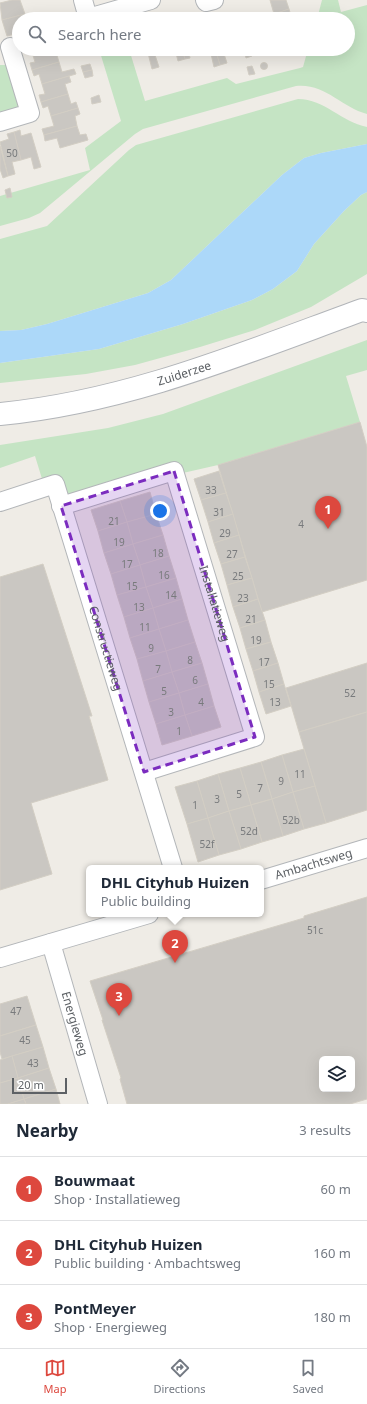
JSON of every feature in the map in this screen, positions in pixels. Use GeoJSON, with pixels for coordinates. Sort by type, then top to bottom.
{"type":"FeatureCollection","features":[{"type":"Feature","properties":{"kind":"street"},"geometry":{"type":"LineString","coordinates":[[83,0],[86,12]]}},
{"type":"Feature","properties":{"kind":"street"},"geometry":{"type":"LineString","coordinates":[[111,12],[151,0]]}},
{"type":"Feature","properties":{"kind":"street"},"geometry":{"type":"LineString","coordinates":[[205,0],[206,2],[214,0]]}},
{"type":"Feature","properties":{"kind":"street"},"geometry":{"type":"LineString","coordinates":[[0,122],[30,113],[13,56]]}},
{"type":"Feature","properties":{"kind":"street","name":"Zuiderzee"},"geometry":{"type":"LineString","coordinates":[[0,414],[82,402],[147,386],[365,307]]}},
{"type":"Feature","properties":{"kind":"street","name":"Installatieweg"},"geometry":{"type":"LineString","coordinates":[[62,506],[174,471],[255,737],[144,772]]}},
{"type":"Feature","properties":{"kind":"street","name":"Constructieweg"},"geometry":{"type":"LineString","coordinates":[[0,502],[55,484],[172,865]]}},
{"type":"Feature","properties":{"kind":"street","name":"Ambachtsweg"},"geometry":{"type":"LineString","coordinates":[[264,879],[367,848]]}},
{"type":"Feature","properties":{"kind":"street"},"geometry":{"type":"LineString","coordinates":[[0,958],[139,917]]}},
{"type":"Feature","properties":{"kind":"street","name":"Energieweg"},"geometry":{"type":"LineString","coordinates":[[51,943],[98,1104]]}},
{"type":"Feature","properties":{"kind":"highlighted area"},"geometry":{"type":"Polygon","coordinates":[[[174,471],[255,737],[144,772],[61,506],[174,471]]]}},
{"type":"Feature","properties":{"kind":"green space"},"geometry":{"type":"Polygon","coordinates":[[[322,0],[338,0],[341,12],[319,12],[322,0]]]}},
{"type":"Feature","properties":{"kind":"green space"},"geometry":{"type":"Polygon","coordinates":[[[367,5],[367,114],[358,111],[316,88],[296,86],[143,129],[40,213],[29,218],[0,226],[0,196],[90,170],[85,148],[121,121],[101,56],[131,56],[145,101],[227,78],[236,84],[303,67],[306,56],[355,56],[355,12],[341,12],[367,5]]]}},
{"type":"Feature","properties":{"kind":"green space"},"geometry":{"type":"Polygon","coordinates":[[[0,65],[10,65],[21,107],[0,113],[0,65]]]}},
{"type":"Feature","properties":{"kind":"green space"},"geometry":{"type":"Polygon","coordinates":[[[298,99],[317,103],[349,121],[367,127],[367,144],[304,158],[282,175],[171,280],[148,293],[47,324],[21,330],[0,331],[0,239],[47,226],[136,145],[298,99]]]}},
{"type":"Feature","properties":{"kind":"green space"},"geometry":{"type":"Polygon","coordinates":[[[367,192],[367,274],[311,307],[255,330],[135,365],[86,374],[0,383],[0,363],[99,349],[183,324],[252,300],[273,289],[297,271],[314,244],[344,211],[361,195],[367,192]]]}},
{"type":"Feature","properties":{"kind":"green space"},"geometry":{"type":"Polygon","coordinates":[[[367,340],[367,370],[346,376],[360,422],[218,465],[60,501],[43,482],[35,456],[0,468],[0,445],[108,428],[163,414],[367,340]]]}},
{"type":"Feature","properties":{"kind":"water"},"geometry":{"type":"Polygon","coordinates":[[[367,144],[367,192],[361,195],[344,211],[314,244],[297,271],[273,289],[252,300],[183,324],[99,349],[0,363],[0,331],[21,330],[47,324],[148,293],[171,280],[282,175],[304,158],[367,144]]]}},
{"type":"Feature","properties":{"kind":"building"},"geometry":{"type":"Polygon","coordinates":[[[20,0],[24,12],[12,12],[12,17],[2,20],[0,3],[20,0]]]}},
{"type":"Feature","properties":{"kind":"building"},"geometry":{"type":"Polygon","coordinates":[[[270,0],[286,0],[289,9],[280,12],[273,12],[270,0]]]}},
{"type":"Feature","properties":{"kind":"building"},"geometry":{"type":"Polygon","coordinates":[[[289,9],[290,12],[280,12],[289,9]]]}},
{"type":"Feature","properties":{"kind":"building"},"geometry":{"type":"Polygon","coordinates":[[[12,17],[12,35],[7,36],[2,20],[12,17]]]}},
{"type":"Feature","properties":{"kind":"building"},"geometry":{"type":"Polygon","coordinates":[[[33,56],[57,56],[59,62],[32,70],[30,63],[35,62],[33,56]]]}},
{"type":"Feature","properties":{"kind":"building"},"geometry":{"type":"Polygon","coordinates":[[[149,56],[155,56],[159,67],[152,69],[149,56]]]}},
{"type":"Feature","properties":{"kind":"building"},"geometry":{"type":"Polygon","coordinates":[[[177,56],[184,56],[185,59],[178,61],[177,56]]]}},
{"type":"Feature","properties":{"kind":"building"},"geometry":{"type":"Polygon","coordinates":[[[184,56],[190,56],[190,58],[185,59],[184,56]]]}},
{"type":"Feature","properties":{"kind":"building"},"geometry":{"type":"Polygon","coordinates":[[[211,56],[217,56],[220,65],[214,67],[211,56]]]}},
{"type":"Feature","properties":{"kind":"building"},"geometry":{"type":"Polygon","coordinates":[[[217,56],[225,56],[227,63],[220,65],[217,56]]]}},
{"type":"Feature","properties":{"kind":"building"},"geometry":{"type":"Polygon","coordinates":[[[59,62],[62,72],[74,69],[76,74],[42,84],[39,74],[34,76],[32,70],[59,62]]]}},
{"type":"Feature","properties":{"kind":"building"},"geometry":{"type":"Polygon","coordinates":[[[264,62],[267,63],[267,69],[264,70],[261,69],[260,66],[261,63],[264,62]]]}},
{"type":"Feature","properties":{"kind":"building"},"geometry":{"type":"Polygon","coordinates":[[[90,64],[92,70],[83,72],[81,66],[90,64]]]}},
{"type":"Feature","properties":{"kind":"building"},"geometry":{"type":"Polygon","coordinates":[[[252,66],[255,74],[249,75],[247,67],[252,66]]]}},
{"type":"Feature","properties":{"kind":"building"},"geometry":{"type":"Polygon","coordinates":[[[92,70],[93,76],[85,78],[83,72],[92,70]]]}},
{"type":"Feature","properties":{"kind":"building"},"geometry":{"type":"Polygon","coordinates":[[[69,76],[71,82],[65,84],[68,94],[41,102],[39,95],[45,94],[42,84],[69,76]]]}},
{"type":"Feature","properties":{"kind":"building"},"geometry":{"type":"Polygon","coordinates":[[[68,94],[71,104],[76,102],[78,108],[51,116],[48,106],[43,108],[41,102],[68,94]]]}},
{"type":"Feature","properties":{"kind":"building"},"geometry":{"type":"Polygon","coordinates":[[[99,95],[101,102],[92,104],[91,98],[99,95]]]}},
{"type":"Feature","properties":{"kind":"building"},"geometry":{"type":"Polygon","coordinates":[[[78,108],[80,114],[75,116],[77,126],[44,135],[42,129],[54,126],[51,116],[78,108]]]}},
{"type":"Feature","properties":{"kind":"building"},"geometry":{"type":"Polygon","coordinates":[[[77,126],[80,135],[86,134],[88,140],[60,148],[57,138],[45,141],[44,135],[77,126]]]}},
{"type":"Feature","properties":{"kind":"building"},"geometry":{"type":"Polygon","coordinates":[[[20,130],[21,136],[31,133],[41,167],[34,169],[31,157],[21,160],[14,132],[20,130]]]}},
{"type":"Feature","properties":{"kind":"building"},"geometry":{"type":"Polygon","coordinates":[[[14,132],[21,160],[12,162],[15,174],[8,176],[0,142],[9,139],[7,134],[14,132]]]}},
{"type":"Feature","properties":{"kind":"building"},"geometry":{"type":"Polygon","coordinates":[[[0,146],[8,176],[3,178],[0,169],[0,146]]]}},
{"type":"Feature","properties":{"kind":"building"},"geometry":{"type":"Polygon","coordinates":[[[10,188],[12,197],[7,198],[5,190],[10,188]]]}},
{"type":"Feature","properties":{"kind":"building"},"geometry":{"type":"Polygon","coordinates":[[[360,422],[367,447],[367,580],[262,612],[218,465],[360,422]]]}},
{"type":"Feature","properties":{"kind":"building"},"geometry":{"type":"Polygon","coordinates":[[[219,471],[226,493],[201,500],[194,479],[219,471]]]}},
{"type":"Feature","properties":{"kind":"building"},"geometry":{"type":"Polygon","coordinates":[[[150,492],[156,514],[127,522],[120,501],[150,492]]]}},
{"type":"Feature","properties":{"kind":"building"},"geometry":{"type":"Polygon","coordinates":[[[226,493],[233,514],[208,522],[201,500],[226,493]]]}},
{"type":"Feature","properties":{"kind":"building"},"geometry":{"type":"Polygon","coordinates":[[[120,501],[127,522],[98,531],[91,510],[120,501]]]}},
{"type":"Feature","properties":{"kind":"building"},"geometry":{"type":"Polygon","coordinates":[[[156,514],[163,535],[133,544],[127,522],[156,514]]]}},
{"type":"Feature","properties":{"kind":"building"},"geometry":{"type":"Polygon","coordinates":[[[233,514],[239,535],[214,543],[208,522],[233,514]]]}},
{"type":"Feature","properties":{"kind":"building"},"geometry":{"type":"Polygon","coordinates":[[[127,522],[133,544],[104,553],[98,531],[127,522]]]}},
{"type":"Feature","properties":{"kind":"building"},"geometry":{"type":"Polygon","coordinates":[[[163,535],[169,556],[140,565],[133,544],[163,535]]]}},
{"type":"Feature","properties":{"kind":"building"},"geometry":{"type":"Polygon","coordinates":[[[239,535],[245,557],[221,564],[214,543],[239,535]]]}},
{"type":"Feature","properties":{"kind":"building"},"geometry":{"type":"Polygon","coordinates":[[[133,544],[140,565],[111,574],[104,553],[133,544]]]}},
{"type":"Feature","properties":{"kind":"building"},"geometry":{"type":"Polygon","coordinates":[[[169,556],[176,578],[146,587],[140,565],[169,556]]]}},
{"type":"Feature","properties":{"kind":"building"},"geometry":{"type":"Polygon","coordinates":[[[245,557],[252,578],[227,585],[221,564],[245,557]]]}},
{"type":"Feature","properties":{"kind":"building"},"geometry":{"type":"Polygon","coordinates":[[[43,564],[92,716],[89,716],[108,780],[31,803],[52,874],[0,890],[0,577],[43,564]]]}},
{"type":"Feature","properties":{"kind":"building"},"geometry":{"type":"Polygon","coordinates":[[[140,565],[146,587],[117,595],[111,574],[140,565]]]}},
{"type":"Feature","properties":{"kind":"building"},"geometry":{"type":"Polygon","coordinates":[[[176,578],[182,599],[153,608],[146,587],[176,578]]]}},
{"type":"Feature","properties":{"kind":"building"},"geometry":{"type":"Polygon","coordinates":[[[252,578],[258,599],[233,607],[227,585],[252,578]]]}},
{"type":"Feature","properties":{"kind":"building"},"geometry":{"type":"Polygon","coordinates":[[[146,587],[153,608],[124,617],[117,595],[146,587]]]}},
{"type":"Feature","properties":{"kind":"building"},"geometry":{"type":"Polygon","coordinates":[[[182,599],[188,620],[159,629],[153,608],[182,599]]]}},
{"type":"Feature","properties":{"kind":"building"},"geometry":{"type":"Polygon","coordinates":[[[258,599],[265,620],[240,628],[233,607],[258,599]]]}},
{"type":"Feature","properties":{"kind":"building"},"geometry":{"type":"Polygon","coordinates":[[[153,608],[159,629],[130,638],[124,617],[153,608]]]}},
{"type":"Feature","properties":{"kind":"building"},"geometry":{"type":"Polygon","coordinates":[[[188,620],[195,642],[166,651],[159,629],[188,620]]]}},
{"type":"Feature","properties":{"kind":"building"},"geometry":{"type":"Polygon","coordinates":[[[265,620],[271,642],[246,649],[240,628],[265,620]]]}},
{"type":"Feature","properties":{"kind":"building"},"geometry":{"type":"Polygon","coordinates":[[[159,629],[166,651],[137,659],[130,638],[159,629]]]}},
{"type":"Feature","properties":{"kind":"building"},"geometry":{"type":"Polygon","coordinates":[[[195,642],[202,663],[172,672],[166,651],[195,642]]]}},
{"type":"Feature","properties":{"kind":"building"},"geometry":{"type":"Polygon","coordinates":[[[271,642],[278,663],[253,671],[246,649],[271,642]]]}},
{"type":"Feature","properties":{"kind":"building"},"geometry":{"type":"Polygon","coordinates":[[[166,651],[172,672],[143,681],[137,659],[166,651]]]}},
{"type":"Feature","properties":{"kind":"building"},"geometry":{"type":"Polygon","coordinates":[[[202,663],[208,684],[179,693],[172,672],[202,663]]]}},
{"type":"Feature","properties":{"kind":"building"},"geometry":{"type":"Polygon","coordinates":[[[278,663],[284,684],[259,692],[253,671],[278,663]]]}},
{"type":"Feature","properties":{"kind":"building"},"geometry":{"type":"Polygon","coordinates":[[[367,663],[367,712],[299,732],[286,688],[367,663]]]}},
{"type":"Feature","properties":{"kind":"building"},"geometry":{"type":"Polygon","coordinates":[[[172,672],[179,693],[149,702],[143,681],[172,672]]]}},
{"type":"Feature","properties":{"kind":"building"},"geometry":{"type":"Polygon","coordinates":[[[208,684],[214,706],[185,715],[179,693],[208,684]]]}},
{"type":"Feature","properties":{"kind":"building"},"geometry":{"type":"Polygon","coordinates":[[[284,684],[291,706],[266,714],[259,692],[284,684]]]}},
{"type":"Feature","properties":{"kind":"building"},"geometry":{"type":"Polygon","coordinates":[[[179,693],[185,715],[156,724],[149,702],[179,693]]]}},
{"type":"Feature","properties":{"kind":"building"},"geometry":{"type":"Polygon","coordinates":[[[214,706],[221,727],[192,736],[185,715],[214,706]]]}},
{"type":"Feature","properties":{"kind":"building"},"geometry":{"type":"Polygon","coordinates":[[[367,712],[367,810],[326,823],[299,732],[367,712]]]}},
{"type":"Feature","properties":{"kind":"building"},"geometry":{"type":"Polygon","coordinates":[[[185,715],[192,736],[162,745],[156,724],[185,715]]]}},
{"type":"Feature","properties":{"kind":"building"},"geometry":{"type":"Polygon","coordinates":[[[304,749],[315,786],[293,792],[282,755],[304,749]]]}},
{"type":"Feature","properties":{"kind":"building"},"geometry":{"type":"Polygon","coordinates":[[[282,755],[293,792],[272,799],[261,762],[282,755]]]}},
{"type":"Feature","properties":{"kind":"building"},"geometry":{"type":"Polygon","coordinates":[[[261,762],[272,799],[251,805],[240,768],[261,762]]]}},
{"type":"Feature","properties":{"kind":"building"},"geometry":{"type":"Polygon","coordinates":[[[240,768],[251,805],[229,811],[218,774],[240,768]]]}},
{"type":"Feature","properties":{"kind":"building"},"geometry":{"type":"Polygon","coordinates":[[[218,774],[229,811],[208,818],[197,781],[218,774]]]}},
{"type":"Feature","properties":{"kind":"building"},"geometry":{"type":"Polygon","coordinates":[[[197,781],[208,818],[187,824],[175,787],[197,781]]]}},
{"type":"Feature","properties":{"kind":"building"},"geometry":{"type":"Polygon","coordinates":[[[315,786],[326,823],[304,829],[293,792],[315,786]]]}},
{"type":"Feature","properties":{"kind":"building"},"geometry":{"type":"Polygon","coordinates":[[[293,792],[304,829],[283,836],[272,799],[293,792]]]}},
{"type":"Feature","properties":{"kind":"building"},"geometry":{"type":"Polygon","coordinates":[[[272,799],[283,836],[262,842],[251,805],[272,799]]]}},
{"type":"Feature","properties":{"kind":"building"},"geometry":{"type":"Polygon","coordinates":[[[251,805],[262,842],[241,849],[229,811],[251,805]]]}},
{"type":"Feature","properties":{"kind":"building"},"geometry":{"type":"Polygon","coordinates":[[[229,811],[241,849],[219,855],[208,818],[229,811]]]}},
{"type":"Feature","properties":{"kind":"building"},"geometry":{"type":"Polygon","coordinates":[[[208,818],[219,855],[198,862],[187,824],[208,818]]]}},
{"type":"Feature","properties":{"kind":"building"},"geometry":{"type":"Polygon","coordinates":[[[367,897],[367,1099],[350,1104],[127,1104],[121,1078],[90,981],[304,918],[304,916],[367,897]]]}},
{"type":"Feature","properties":{"kind":"building"},"geometry":{"type":"Polygon","coordinates":[[[27,996],[36,1025],[0,1036],[0,1004],[27,996]]]}},
{"type":"Feature","properties":{"kind":"building"},"geometry":{"type":"Polygon","coordinates":[[[36,1025],[43,1047],[2,1059],[0,1052],[0,1036],[36,1025]]]}},
{"type":"Feature","properties":{"kind":"building"},"geometry":{"type":"Polygon","coordinates":[[[43,1047],[49,1068],[18,1078],[12,1056],[43,1047]]]}},
{"type":"Feature","properties":{"kind":"building"},"geometry":{"type":"Polygon","coordinates":[[[12,1056],[18,1078],[0,1083],[0,1060],[12,1056]]]}},
{"type":"Feature","properties":{"kind":"building"},"geometry":{"type":"Polygon","coordinates":[[[49,1068],[56,1089],[24,1099],[18,1078],[49,1068]]]}},
{"type":"Feature","properties":{"kind":"building"},"geometry":{"type":"Polygon","coordinates":[[[18,1078],[24,1099],[8,1104],[0,1104],[0,1083],[18,1078]]]}},
{"type":"Feature","properties":{"kind":"building"},"geometry":{"type":"Polygon","coordinates":[[[56,1089],[60,1104],[26,1104],[24,1099],[56,1089]]]}},
{"type":"Feature","properties":{"kind":"building"},"geometry":{"type":"Polygon","coordinates":[[[24,1099],[26,1104],[8,1104],[24,1099]]]}},
{"type":"Feature","properties":{"kind":"place","name":"Bouwmaat"},"geometry":{"type":"Point","coordinates":[328,529]}},
{"type":"Feature","properties":{"kind":"place","name":"DHL Cityhub Huizen"},"geometry":{"type":"Point","coordinates":[175,963]}},
{"type":"Feature","properties":{"kind":"place","name":"PontMeyer"},"geometry":{"type":"Point","coordinates":[119,1016]}}]}
